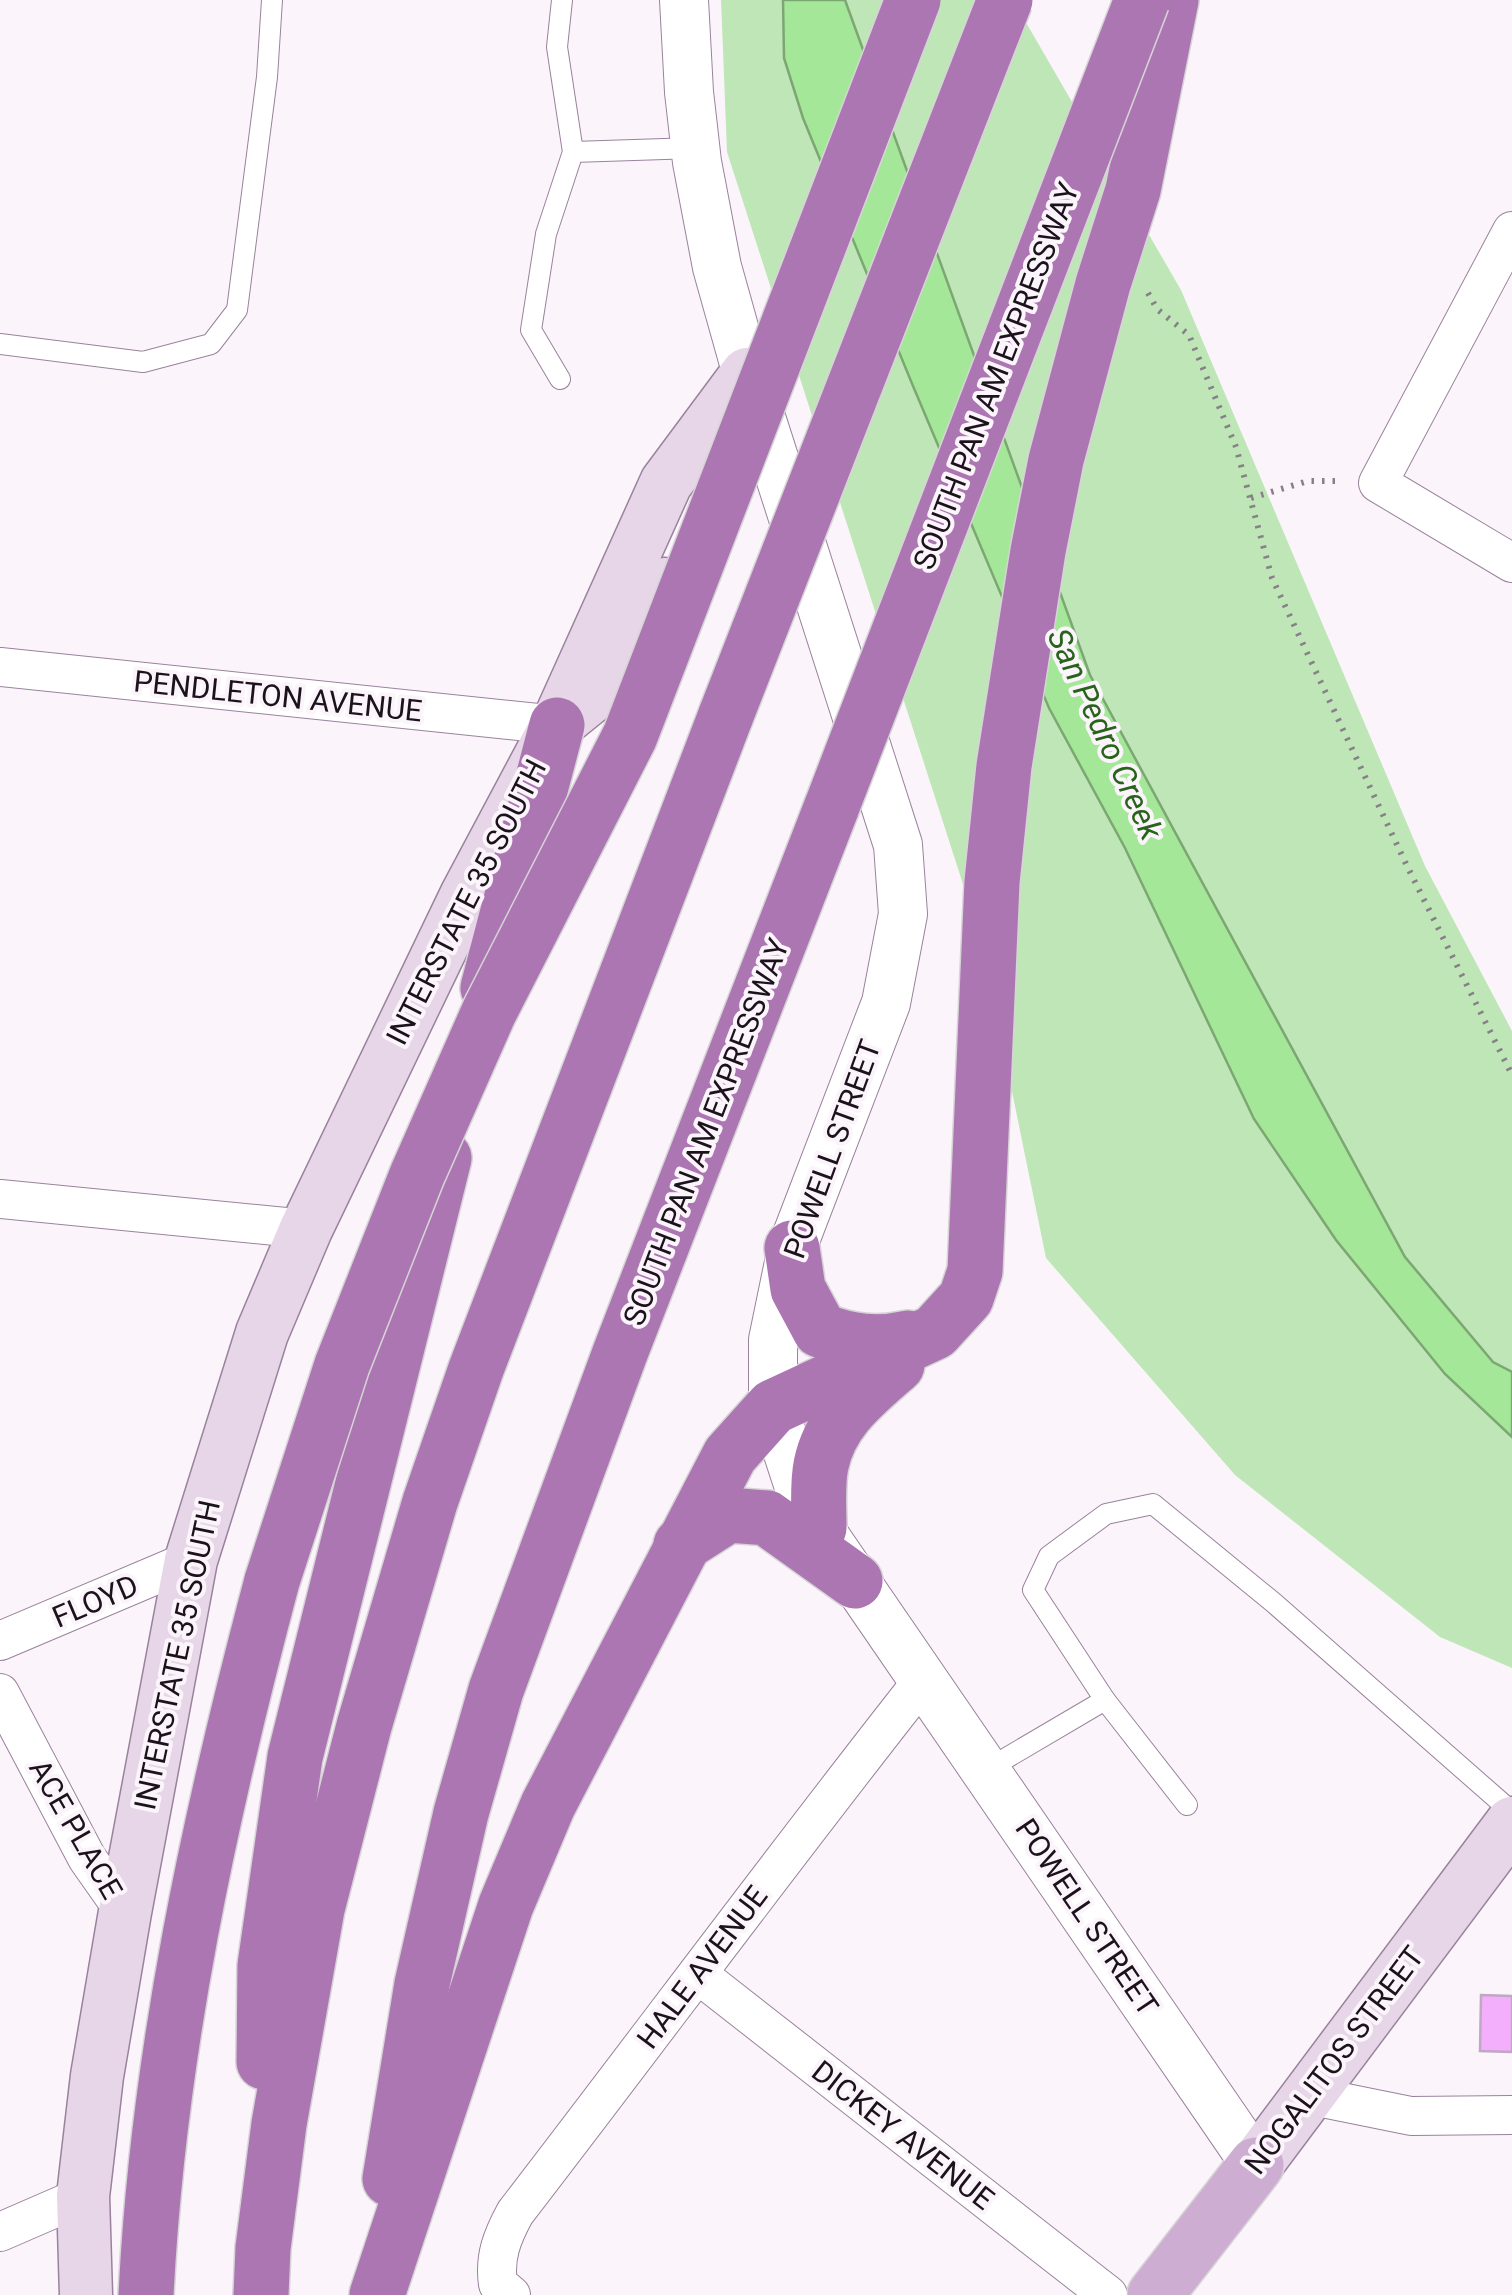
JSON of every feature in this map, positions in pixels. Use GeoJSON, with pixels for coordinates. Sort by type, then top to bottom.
{"type":"FeatureCollection","features":[{"type":"Feature","properties":{"kind":"highway"},"geometry":{"type":"LineString","coordinates":[[146,2295],[163,2122],[200,1876],[229,1741],[272,1581],[342,1365],[417,1175],[489,1012],[630,736],[913,0]]}},
{"type":"Feature","properties":{"kind":"highway"},"geometry":{"type":"LineString","coordinates":[[262,2272],[280,2124],[318,1909],[364,1726],[430,1502],[476,1369],[1004,0]]}},
{"type":"Feature","properties":{"kind":"highway","name":"SOUTH PAN AM EXPRESSWAY"},"geometry":{"type":"LineString","coordinates":[[378,2295],[396,2128],[422,1984],[461,1813],[496,1690],[620,1354],[1142,0]]}},
{"type":"Feature","properties":{"kind":"highway"},"geometry":{"type":"LineString","coordinates":[[819,1528],[820,1466],[834,1427],[861,1396],[935,1332],[966,1298],[975,1271],[992,882],[1004,766],[1038,551],[1071,399],[1102,284],[1134,190],[1170,0]]}},
{"type":"Feature","properties":{"kind":"highway"},"geometry":{"type":"LineString","coordinates":[[262,2272],[264,1966],[295,1757],[556,725]]}},
{"type":"Feature","properties":{"kind":"highway"},"geometry":{"type":"LineString","coordinates":[[792,1248],[798,1289],[820,1330],[848,1341],[888,1343],[935,1332]]}},
{"type":"Feature","properties":{"kind":"highway"},"geometry":{"type":"LineString","coordinates":[[378,2295],[506,1905],[548,1805],[730,1456],[772,1407],[935,1332]]}},
{"type":"Feature","properties":{"kind":"highway"},"geometry":{"type":"LineString","coordinates":[[681,1545],[728,1514],[767,1518],[855,1581]]}},
{"type":"Feature","properties":{"kind":"main road","name":"INTERSTATE 35 SOUTH"},"geometry":{"type":"LineString","coordinates":[[86,2295],[83,2196],[97,2076],[125,1912],[191,1560],[262,1333],[306,1229],[466,896],[556,725],[666,483],[747,374]]}},
{"type":"Feature","properties":{"kind":"main road","name":"NOGALITOS STREET"},"geometry":{"type":"LineString","coordinates":[[1155,2295],[1512,1823]]}},
{"type":"Feature","properties":{"kind":"street","name":"POWELL STREET"},"geometry":{"type":"LineString","coordinates":[[684,0],[696,148],[717,267],[747,374],[898,845],[902,914],[886,1003],[792,1248],[773,1340],[772,1407],[801,1493],[819,1528],[1256,2164]]}},
{"type":"Feature","properties":{"kind":"street"},"geometry":{"type":"LineString","coordinates":[[1509,244],[1378,483],[1512,563]]}},
{"type":"Feature","properties":{"kind":"street","name":"PENDLETON AVENUE"},"geometry":{"type":"LineString","coordinates":[[0,667],[556,725]]}},
{"type":"Feature","properties":{"kind":"street"},"geometry":{"type":"LineString","coordinates":[[0,1199],[306,1229]]}},
{"type":"Feature","properties":{"kind":"street","name":"FLOYD"},"geometry":{"type":"LineString","coordinates":[[0,1641],[191,1560]]}},
{"type":"Feature","properties":{"kind":"street","name":"HALE AVENUE"},"geometry":{"type":"LineString","coordinates":[[503,2279],[504,2232],[515,2213],[798,1838],[924,1680]]}},
{"type":"Feature","properties":{"kind":"street","name":"ACE PLACE"},"geometry":{"type":"LineString","coordinates":[[0,1692],[86,1858],[125,1912]]}},
{"type":"Feature","properties":{"kind":"street","name":"DICKEY AVENUE"},"geometry":{"type":"LineString","coordinates":[[699,1974],[1108,2295]]}},
{"type":"Feature","properties":{"kind":"street"},"geometry":{"type":"LineString","coordinates":[[1307,2096],[1411,2116],[1512,2115]]}},
{"type":"Feature","properties":{"kind":"street"},"geometry":{"type":"LineString","coordinates":[[0,2232],[83,2196]]}},
{"type":"Feature","properties":{"kind":"lane"},"geometry":{"type":"LineString","coordinates":[[0,344],[143,362],[210,344],[237,310],[267,77],[272,0]]}},
{"type":"Feature","properties":{"kind":"lane"},"geometry":{"type":"LineString","coordinates":[[560,380],[531,330],[546,234],[572,152],[557,47],[562,0]]}},
{"type":"Feature","properties":{"kind":"lane"},"geometry":{"type":"LineString","coordinates":[[572,152],[696,148]]}},
{"type":"Feature","properties":{"kind":"lane"},"geometry":{"type":"LineString","coordinates":[[1187,1805],[1105,1700],[1032,1590],[1049,1556],[1106,1514],[1153,1504],[1274,1603],[1512,1812]]}},
{"type":"Feature","properties":{"kind":"lane"},"geometry":{"type":"LineString","coordinates":[[986,1770],[1105,1700]]}},
{"type":"Feature","properties":{"kind":"path"},"geometry":{"type":"LineString","coordinates":[[1143,284],[1156,309],[1189,335],[1236,447],[1272,578],[1406,864],[1512,1075]]}},
{"type":"Feature","properties":{"kind":"path"},"geometry":{"type":"LineString","coordinates":[[1251,498],[1308,481],[1378,483]]}},
{"type":"Feature","properties":{"kind":"shaded area"},"geometry":{"type":"Polygon","coordinates":[[[721,0],[1013,0],[1181,290],[1425,866],[1512,1031],[1512,1668],[1440,1637],[1235,1475],[1046,1258],[981,940],[727,152],[721,0]]]}},
{"type":"Feature","properties":{"kind":"water","name":"San Pedro Creek"},"geometry":{"type":"Polygon","coordinates":[[[783,0],[845,0],[1090,675],[1405,1257],[1493,1362],[1512,1372],[1512,1437],[1445,1374],[1336,1240],[1254,1119],[1125,848],[1049,708],[913,386],[803,118],[784,58],[783,0]]]}},
{"type":"Feature","properties":{"kind":"building"},"geometry":{"type":"Polygon","coordinates":[[[1481,1995],[1512,1996],[1512,2052],[1480,2051],[1481,1995]]]}}]}
